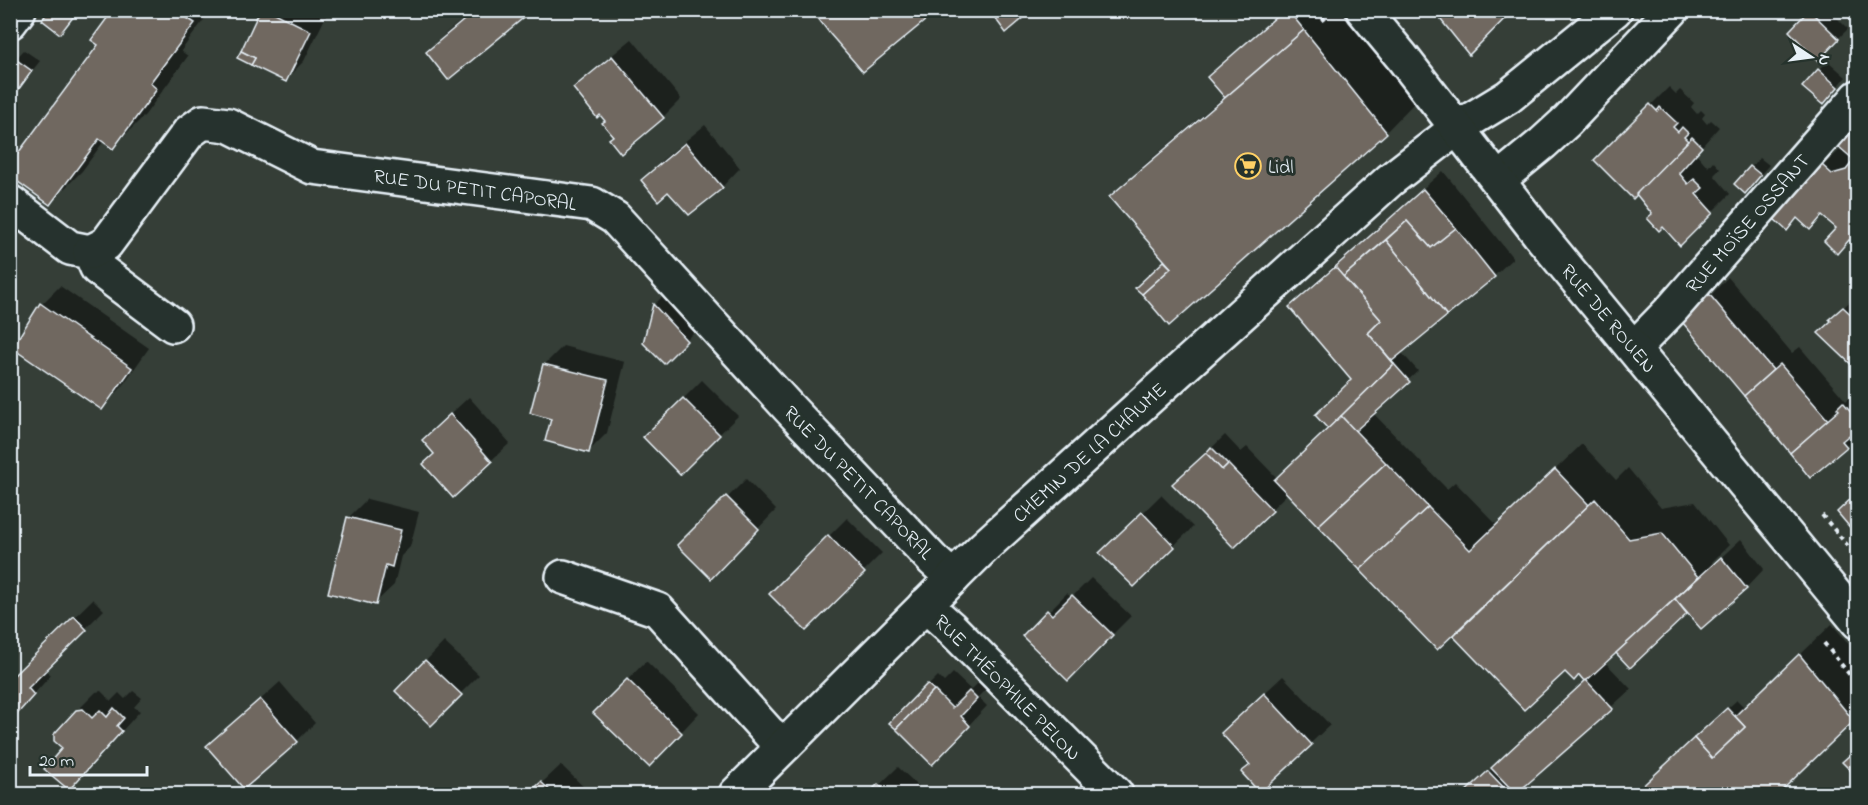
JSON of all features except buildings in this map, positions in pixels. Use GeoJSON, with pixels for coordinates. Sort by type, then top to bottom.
{"type":"FeatureCollection","features":[{"type":"Feature","properties":{"kind":"street"},"geometry":{"type":"LineString","coordinates":[[10,22],[19,10]]}},
{"type":"Feature","properties":{"kind":"street","name":"RUE DE ROUEN"},"geometry":{"type":"LineString","coordinates":[[1363,10],[1539,234],[1857,622]]}},
{"type":"Feature","properties":{"kind":"street","name":"CHEMIN DE LA CHAUME"},"geometry":{"type":"LineString","coordinates":[[736,795],[952,578],[1390,180],[1457,128],[1528,82],[1615,10]]}},
{"type":"Feature","properties":{"kind":"street"},"geometry":{"type":"LineString","coordinates":[[1498,180],[1567,121],[1672,10]]}},
{"type":"Feature","properties":{"kind":"street","name":"RUE MOÏSE OSSANT"},"geometry":{"type":"LineString","coordinates":[[1634,348],[1672,309],[1857,97]]}},
{"type":"Feature","properties":{"kind":"street","name":"RUE DU PETIT CAPORAL"},"geometry":{"type":"LineString","coordinates":[[90,252],[106,244],[189,132],[204,122],[228,125],[312,167],[592,204],[615,218],[789,408],[952,578]]}},
{"type":"Feature","properties":{"kind":"street"},"geometry":{"type":"LineString","coordinates":[[10,201],[70,248],[90,252],[97,268],[173,325]]}},
{"type":"Feature","properties":{"kind":"street"},"geometry":{"type":"LineString","coordinates":[[563,577],[658,610],[769,734],[785,745]]}},
{"type":"Feature","properties":{"kind":"street","name":"RUE THÉOPHILE PELON"},"geometry":{"type":"LineString","coordinates":[[926,605],[1116,795]]}},
{"type":"Feature","properties":{"kind":"place","name":"Lidl"},"geometry":{"type":"Point","coordinates":[1248,166]}}]}
